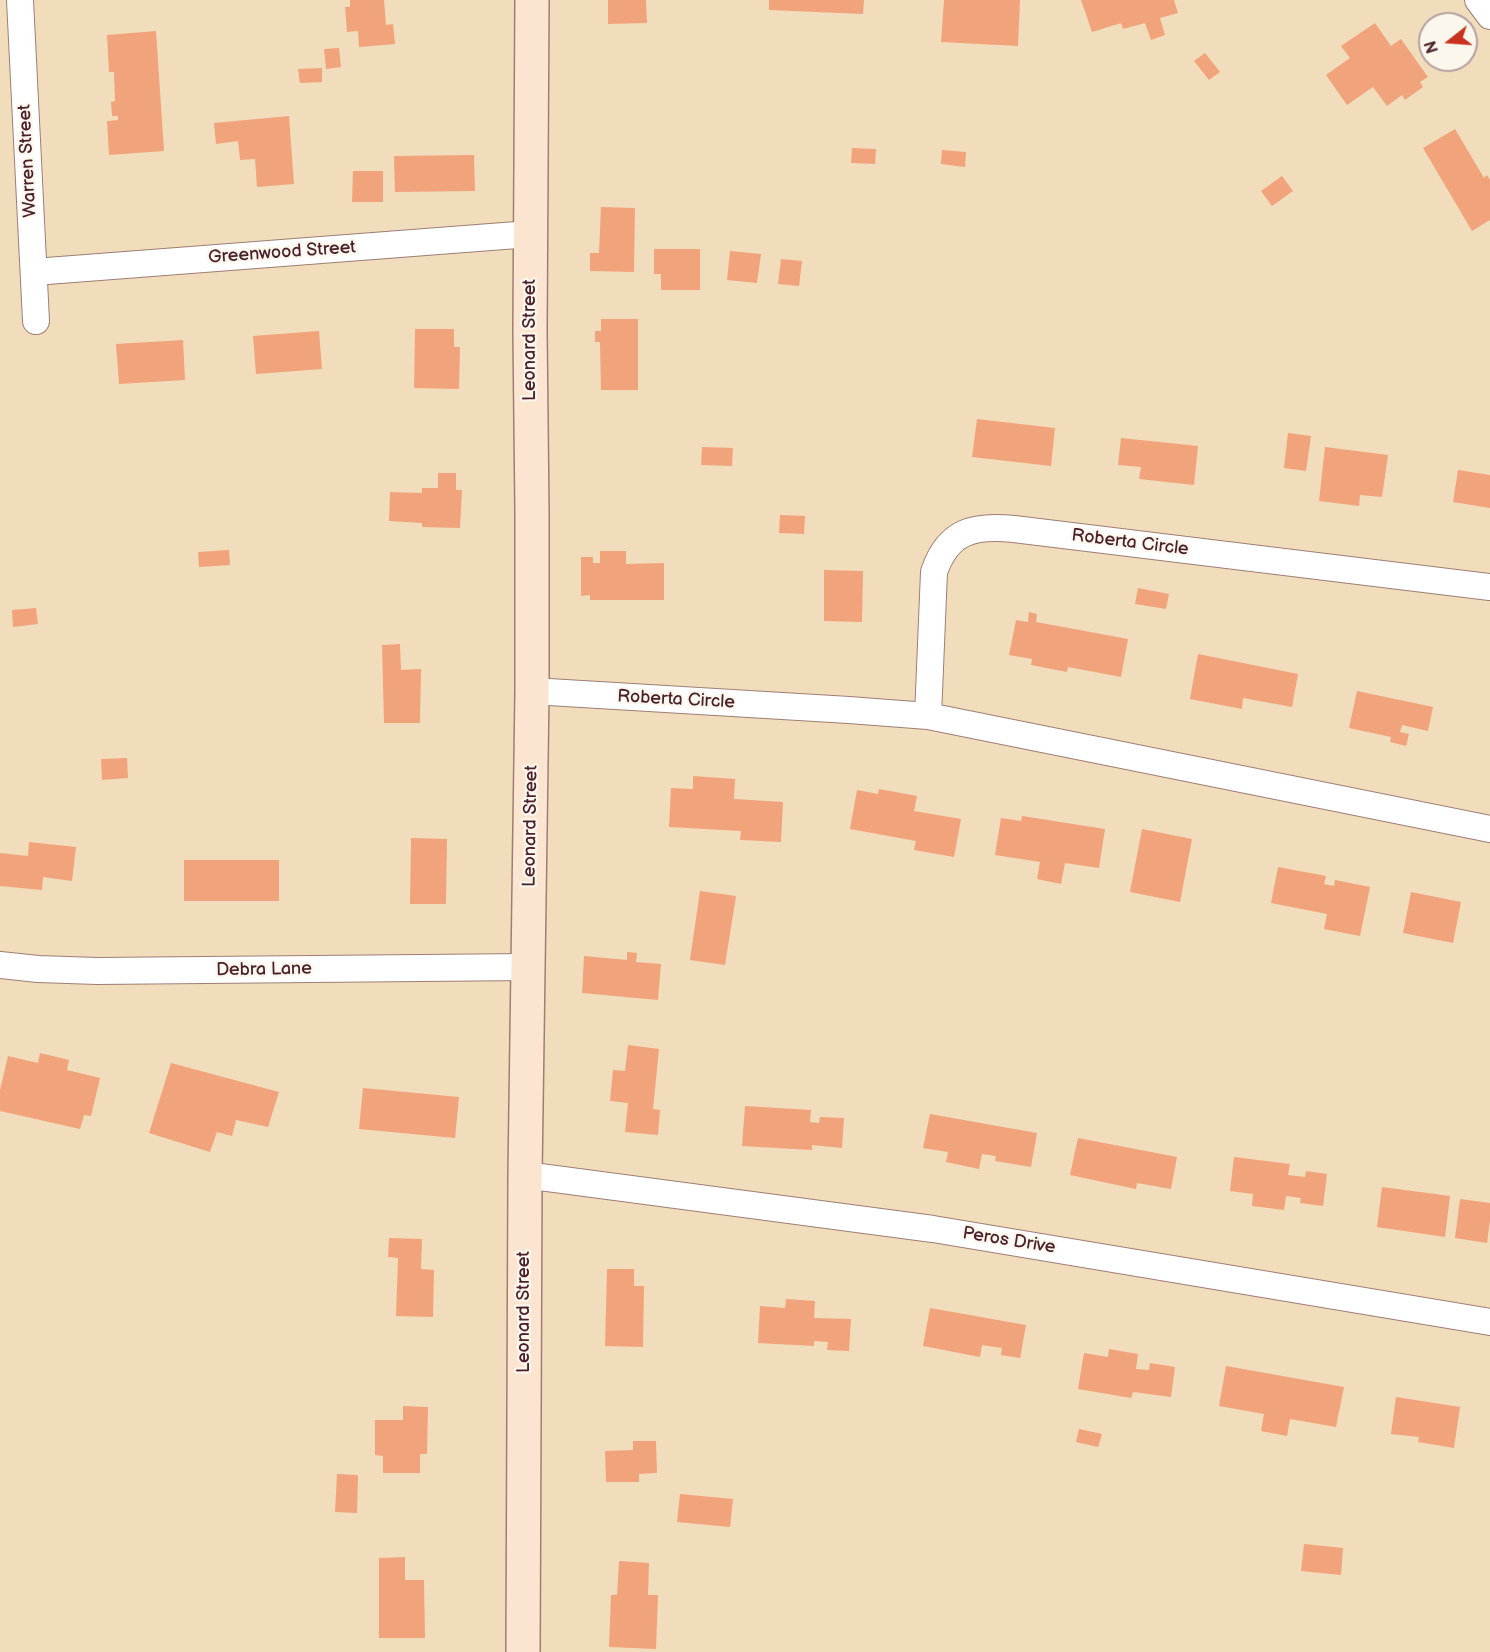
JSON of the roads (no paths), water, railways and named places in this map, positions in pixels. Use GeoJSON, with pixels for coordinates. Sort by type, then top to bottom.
{"type":"FeatureCollection","features":[{"type":"Feature","properties":{"kind":"street","name":"Warren Street"},"geometry":{"type":"LineString","coordinates":[[20,0],[36,321]]}},
{"type":"Feature","properties":{"kind":"street","name":"Leonard Street"},"geometry":{"type":"LineString","coordinates":[[523,1652],[525,1175],[532,692],[530,234],[532,0]]}},
{"type":"Feature","properties":{"kind":"street"},"geometry":{"type":"LineString","coordinates":[[1478,0],[1490,16]]}},
{"type":"Feature","properties":{"kind":"street","name":"Greenwood Street"},"geometry":{"type":"LineString","coordinates":[[34,272],[530,234]]}},
{"type":"Feature","properties":{"kind":"street","name":"Roberta Circle"},"geometry":{"type":"LineString","coordinates":[[928,716],[934,572],[938,560],[951,541],[974,530],[1000,527],[1490,587]]}},
{"type":"Feature","properties":{"kind":"street","name":"Roberta Circle"},"geometry":{"type":"LineString","coordinates":[[532,692],[928,716],[1490,829]]}},
{"type":"Feature","properties":{"kind":"street","name":"Debra Lane"},"geometry":{"type":"LineString","coordinates":[[0,965],[97,971],[529,967]]}},
{"type":"Feature","properties":{"kind":"street","name":"Peros Drive"},"geometry":{"type":"LineString","coordinates":[[525,1175],[933,1229],[1490,1322]]}}]}
